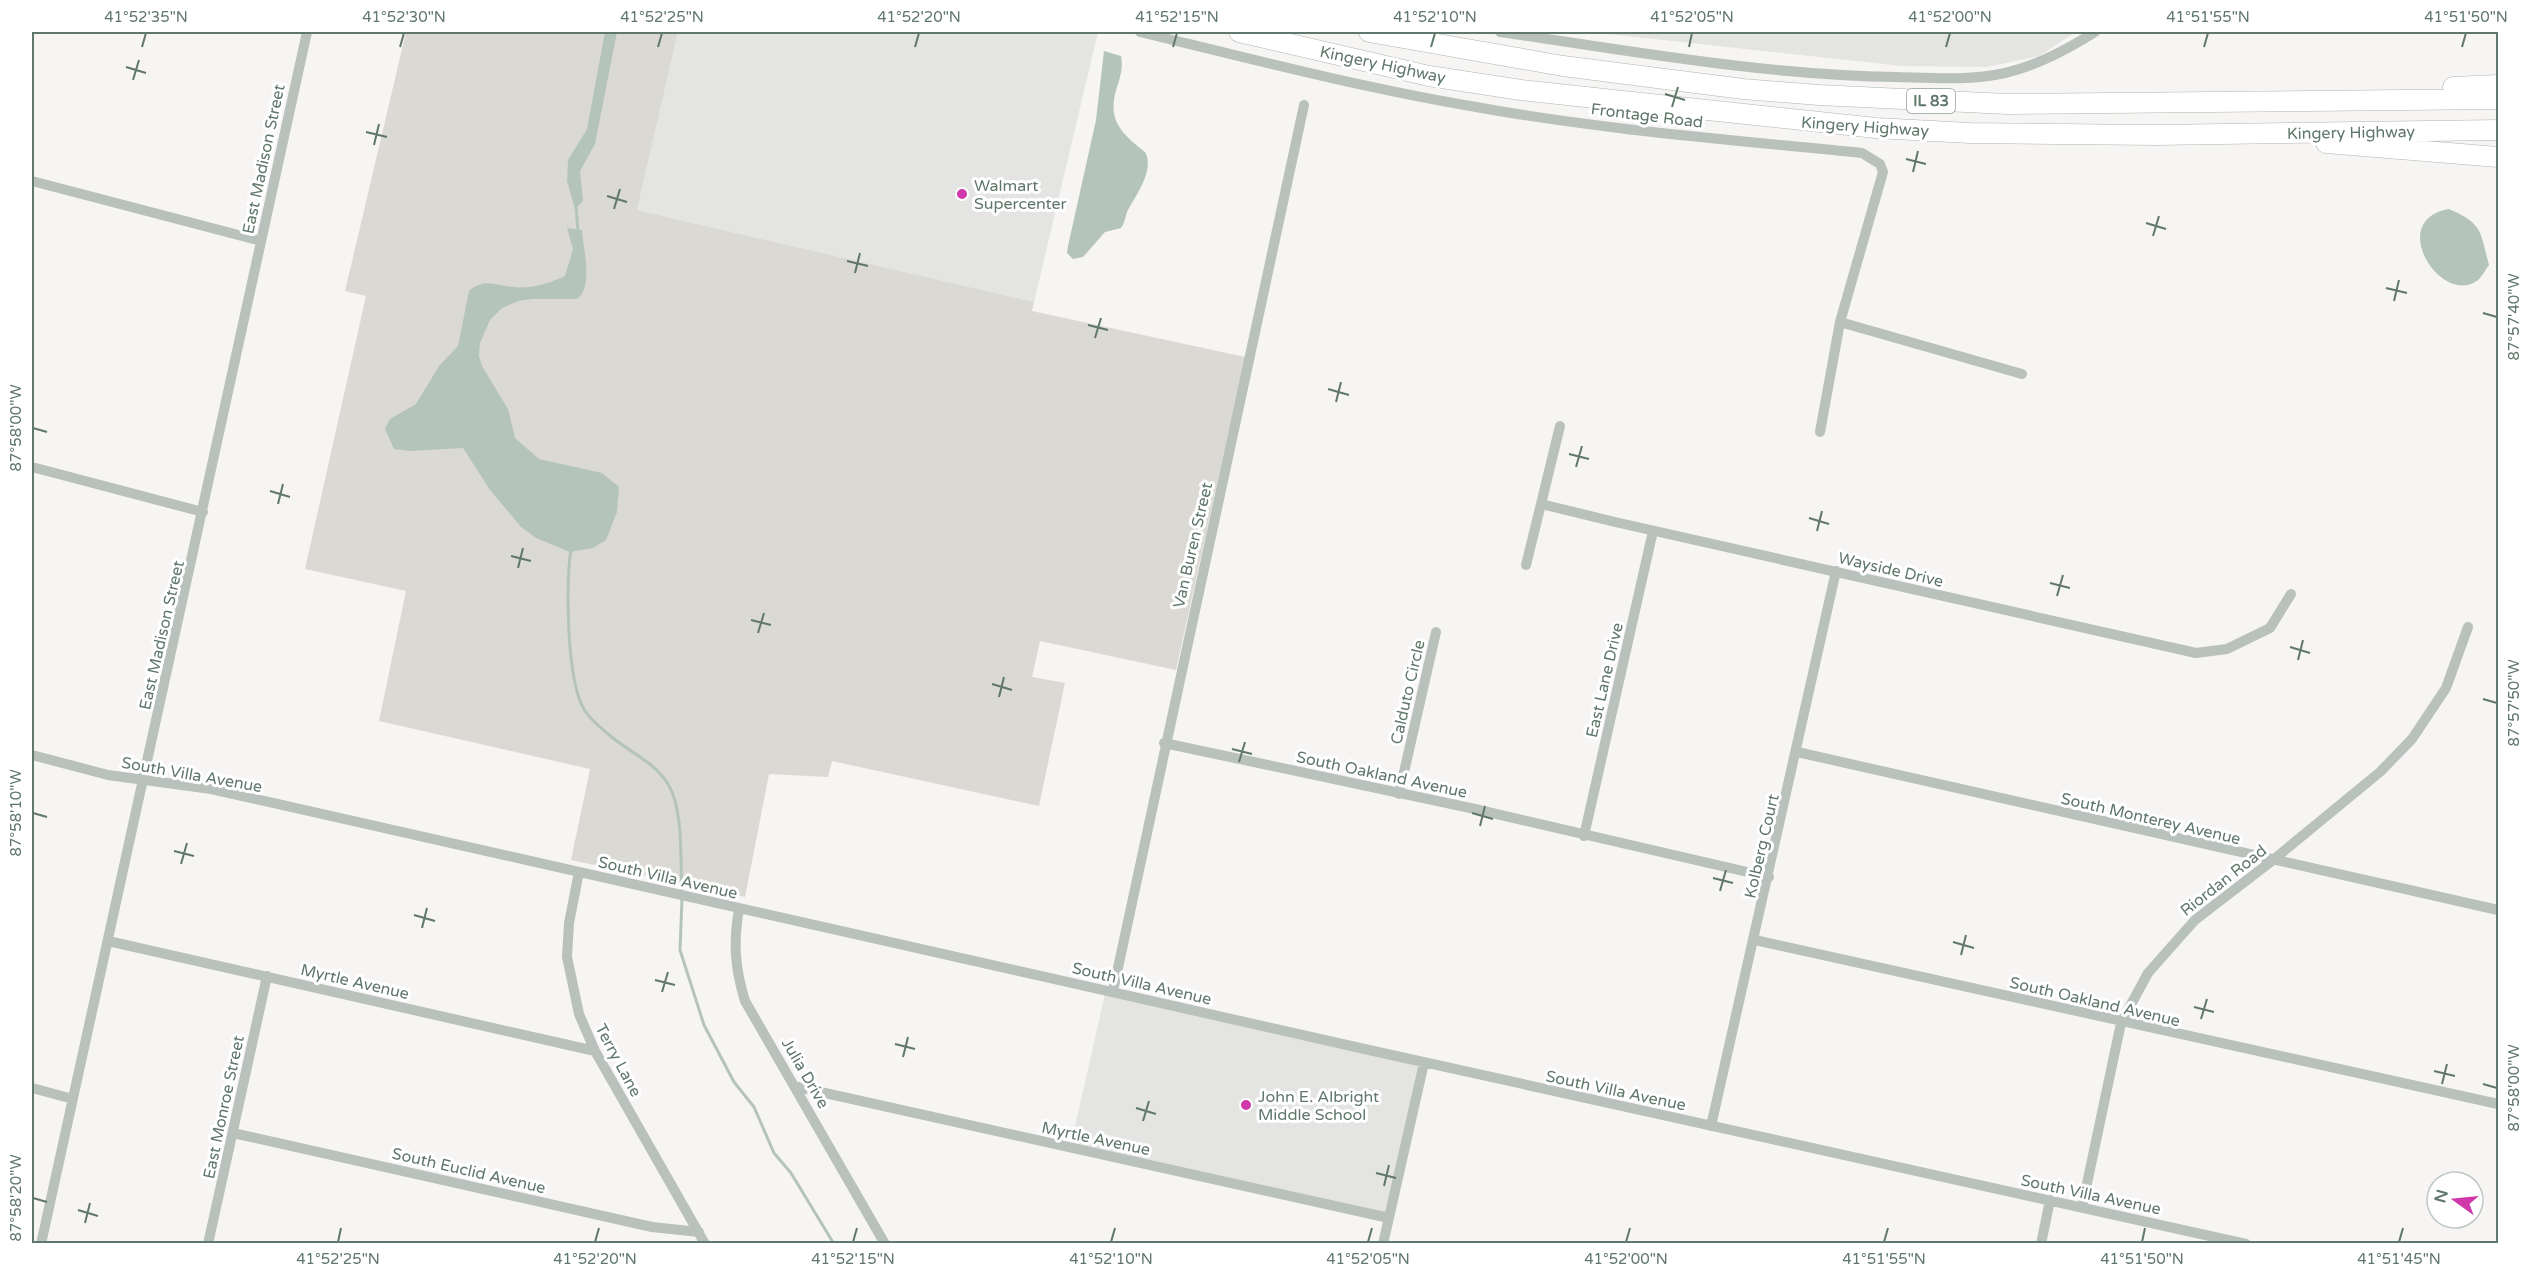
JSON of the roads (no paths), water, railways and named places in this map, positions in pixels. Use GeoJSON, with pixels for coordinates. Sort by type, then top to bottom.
{"type":"FeatureCollection","features":[{"type":"Feature","properties":{"kind":"highway","name":"Kingery Highway"},"geometry":{"type":"LineString","coordinates":[[1239,32],[1429,76],[1635,104],[1876,128],[1970,133],[2156,135],[2499,130]]}},
{"type":"Feature","properties":{"kind":"highway","name":"Kingery Highway"},"geometry":{"type":"LineString","coordinates":[[1369,32],[1563,66],[1743,89],[1819,95],[2007,104],[2309,103],[2499,99]]}},
{"type":"Feature","properties":{"kind":"highway"},"geometry":{"type":"LineString","coordinates":[[2309,103],[2385,90],[2499,85]]}},
{"type":"Feature","properties":{"kind":"highway"},"geometry":{"type":"LineString","coordinates":[[2156,135],[2323,142],[2499,157]]}},
{"type":"Feature","properties":{"kind":"street","name":"East Madison Street"},"geometry":{"type":"LineString","coordinates":[[41,1244],[307,32]]}},
{"type":"Feature","properties":{"kind":"street","name":"Frontage Road"},"geometry":{"type":"LineString","coordinates":[[1140,32],[1308,73],[1476,107],[1670,134],[1863,153],[1880,164],[1883,172],[1840,322],[1820,432]]}},
{"type":"Feature","properties":{"kind":"street"},"geometry":{"type":"LineString","coordinates":[[1500,32],[1754,68],[1856,76],[1963,78],[2003,74],[2029,67],[2058,54],[2095,32]]}},
{"type":"Feature","properties":{"kind":"street","name":"Van Buren Street"},"geometry":{"type":"LineString","coordinates":[[1113,991],[1164,742],[1304,105]]}},
{"type":"Feature","properties":{"kind":"street"},"geometry":{"type":"LineString","coordinates":[[32,181],[261,241]]}},
{"type":"Feature","properties":{"kind":"street"},"geometry":{"type":"LineString","coordinates":[[1840,322],[2022,374]]}},
{"type":"Feature","properties":{"kind":"street"},"geometry":{"type":"LineString","coordinates":[[1526,565],[1560,426]]}},
{"type":"Feature","properties":{"kind":"street"},"geometry":{"type":"LineString","coordinates":[[32,467],[203,512]]}},
{"type":"Feature","properties":{"kind":"street","name":"Wayside Drive"},"geometry":{"type":"LineString","coordinates":[[1541,504],[2196,653],[2227,650],[2270,628],[2291,594]]}},
{"type":"Feature","properties":{"kind":"street","name":"East Lane Drive"},"geometry":{"type":"LineString","coordinates":[[1584,836],[1653,531]]}},
{"type":"Feature","properties":{"kind":"street","name":"Kolberg Court"},"geometry":{"type":"LineString","coordinates":[[1711,1126],[1769,878],[1836,571]]}},
{"type":"Feature","properties":{"kind":"street","name":"Riordan Road"},"geometry":{"type":"LineString","coordinates":[[2082,1207],[2121,1023],[2148,973],[2195,920],[2273,860],[2380,772],[2412,739],[2446,688],[2468,627]]}},
{"type":"Feature","properties":{"kind":"street","name":"Calduto Circle"},"geometry":{"type":"LineString","coordinates":[[1399,794],[1436,632]]}},
{"type":"Feature","properties":{"kind":"street","name":"South Oakland Avenue"},"geometry":{"type":"LineString","coordinates":[[1164,742],[1769,878]]}},
{"type":"Feature","properties":{"kind":"street","name":"South Monterey Avenue"},"geometry":{"type":"LineString","coordinates":[[1797,752],[2499,910]]}},
{"type":"Feature","properties":{"kind":"street","name":"South Villa Avenue"},"geometry":{"type":"LineString","coordinates":[[32,755],[108,775],[211,789],[1424,1063],[2246,1244]]}},
{"type":"Feature","properties":{"kind":"street","name":"Terry Lane"},"geometry":{"type":"LineString","coordinates":[[579,872],[569,923],[567,957],[579,1014],[595,1051],[705,1244]]}},
{"type":"Feature","properties":{"kind":"street","name":"Julia Drive"},"geometry":{"type":"LineString","coordinates":[[739,909],[735,936],[735,962],[745,1001],[798,1087],[885,1244]]}},
{"type":"Feature","properties":{"kind":"street","name":"South Oakland Avenue"},"geometry":{"type":"LineString","coordinates":[[1755,940],[2121,1023],[2499,1104]]}},
{"type":"Feature","properties":{"kind":"street","name":"Myrtle Avenue"},"geometry":{"type":"LineString","coordinates":[[108,941],[595,1051]]}},
{"type":"Feature","properties":{"kind":"street","name":"East Monroe Street"},"geometry":{"type":"LineString","coordinates":[[208,1244],[267,976]]}},
{"type":"Feature","properties":{"kind":"street"},"geometry":{"type":"LineString","coordinates":[[1383,1244],[1424,1063]]}},
{"type":"Feature","properties":{"kind":"street","name":"Myrtle Avenue"},"geometry":{"type":"LineString","coordinates":[[798,1087],[1389,1218]]}},
{"type":"Feature","properties":{"kind":"street"},"geometry":{"type":"LineString","coordinates":[[32,1088],[73,1099]]}},
{"type":"Feature","properties":{"kind":"street","name":"South Euclid Avenue"},"geometry":{"type":"LineString","coordinates":[[233,1133],[652,1227],[699,1232]]}},
{"type":"Feature","properties":{"kind":"street"},"geometry":{"type":"LineString","coordinates":[[2041,1244],[2050,1200]]}},
{"type":"Feature","properties":{"kind":"waterway"},"geometry":{"type":"LineString","coordinates":[[576,206],[578,232]]}},
{"type":"Feature","properties":{"kind":"waterway"},"geometry":{"type":"LineString","coordinates":[[571,548],[568,585],[569,632],[574,678],[579,697],[585,711],[593,720],[615,740],[655,769],[668,784],[677,808],[679,822],[682,892]]}},
{"type":"Feature","properties":{"kind":"waterway"},"geometry":{"type":"LineString","coordinates":[[682,899],[680,950],[704,1025],[734,1082],[754,1107],[774,1153],[791,1173],[834,1244]]}},
{"type":"Feature","properties":{"kind":"place","name":"Walmart Supercenter"},"geometry":{"type":"Point","coordinates":[962,194]}},
{"type":"Feature","properties":{"kind":"place","name":"John E. Albright Middle School"},"geometry":{"type":"Point","coordinates":[1246,1105]}}]}
